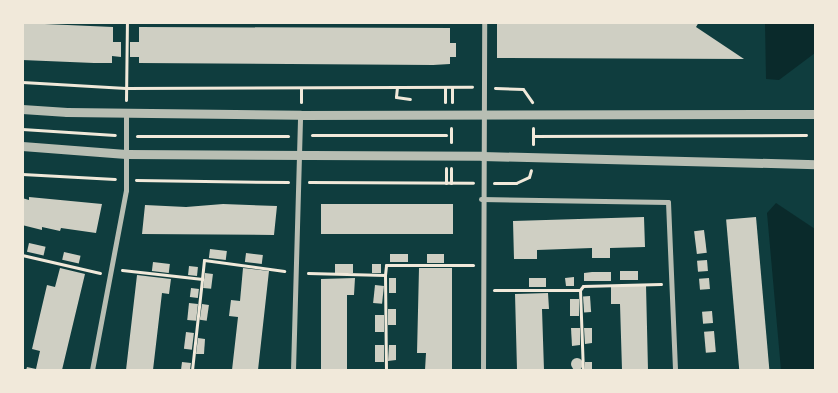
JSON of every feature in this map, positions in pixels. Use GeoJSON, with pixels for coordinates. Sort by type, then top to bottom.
{"type":"FeatureCollection","features":[{"type":"Feature","properties":{"kind":"street"},"geometry":{"type":"LineString","coordinates":[[482,370],[481,199],[484,22]]}},
{"type":"Feature","properties":{"kind":"street"},"geometry":{"type":"LineString","coordinates":[[22,108],[126,113],[300,115],[448,112],[816,114]]}},
{"type":"Feature","properties":{"kind":"street"},"geometry":{"type":"LineString","coordinates":[[92,370],[126,190],[126,113]]}},
{"type":"Feature","properties":{"kind":"street"},"geometry":{"type":"LineString","coordinates":[[293,370],[300,115]]}},
{"type":"Feature","properties":{"kind":"street"},"geometry":{"type":"LineString","coordinates":[[22,146],[126,154],[482,156],[816,164]]}},
{"type":"Feature","properties":{"kind":"street"},"geometry":{"type":"LineString","coordinates":[[481,199],[668,202],[675,370]]}},
{"type":"Feature","properties":{"kind":"path"},"geometry":{"type":"LineString","coordinates":[[126,22],[126,88]]}},
{"type":"Feature","properties":{"kind":"path"},"geometry":{"type":"LineString","coordinates":[[22,82],[126,88],[484,87],[523,89],[532,99],[533,136],[806,135]]}},
{"type":"Feature","properties":{"kind":"path"},"geometry":{"type":"LineString","coordinates":[[445,88],[448,112],[446,183]]}},
{"type":"Feature","properties":{"kind":"path"},"geometry":{"type":"LineString","coordinates":[[451,183],[446,135],[452,88]]}},
{"type":"Feature","properties":{"kind":"path"},"geometry":{"type":"LineString","coordinates":[[22,128],[126,136],[446,135]]}},
{"type":"Feature","properties":{"kind":"path"},"geometry":{"type":"LineString","coordinates":[[22,255],[110,276]]}},
{"type":"Feature","properties":{"kind":"path"},"geometry":{"type":"LineString","coordinates":[[385,275],[386,370]]}},
{"type":"Feature","properties":{"kind":"path"},"geometry":{"type":"LineString","coordinates":[[192,370],[202,280]]}},
{"type":"Feature","properties":{"kind":"path"},"geometry":{"type":"LineString","coordinates":[[481,290],[580,290],[583,286],[671,284]]}},
{"type":"Feature","properties":{"kind":"path"},"geometry":{"type":"LineString","coordinates":[[580,290],[583,370]]}},
{"type":"Feature","properties":{"kind":"water"},"geometry":{"type":"Polygon","coordinates":[[[765,23],[815,23],[815,53],[779,80],[766,79],[765,23]]]}},
{"type":"Feature","properties":{"kind":"water"},"geometry":{"type":"Polygon","coordinates":[[[776,203],[815,229],[815,370],[781,370],[767,213],[776,203]]]}},
{"type":"Feature","properties":{"kind":"building"},"geometry":{"type":"Polygon","coordinates":[[[497,22],[699,22],[696,27],[744,59],[497,58],[497,22]]]}},
{"type":"Feature","properties":{"kind":"building"},"geometry":{"type":"Polygon","coordinates":[[[22,23],[113,27],[113,42],[121,42],[121,57],[112,56],[112,63],[22,60],[22,23]]]}},
{"type":"Feature","properties":{"kind":"building"},"geometry":{"type":"Polygon","coordinates":[[[139,27],[450,28],[450,43],[456,43],[456,57],[450,57],[450,64],[433,65],[139,63],[139,57],[130,57],[130,42],[139,42],[139,27]]]}},
{"type":"Feature","properties":{"kind":"building"},"geometry":{"type":"Polygon","coordinates":[[[29,197],[102,204],[96,233],[61,228],[60,231],[42,227],[42,230],[22,225],[22,198],[29,200],[29,197]]]}},
{"type":"Feature","properties":{"kind":"building"},"geometry":{"type":"Polygon","coordinates":[[[223,204],[277,206],[274,235],[142,234],[145,205],[186,207],[223,204]]]}},
{"type":"Feature","properties":{"kind":"building"},"geometry":{"type":"Polygon","coordinates":[[[321,204],[453,204],[453,234],[321,234],[321,204]]]}},
{"type":"Feature","properties":{"kind":"building"},"geometry":{"type":"Polygon","coordinates":[[[644,217],[645,247],[610,248],[610,258],[592,258],[592,248],[537,250],[537,259],[514,259],[513,221],[644,217]]]}},
{"type":"Feature","properties":{"kind":"building"},"geometry":{"type":"Polygon","coordinates":[[[756,217],[769,370],[739,370],[726,220],[756,217]]]}},
{"type":"Feature","properties":{"kind":"building"},"geometry":{"type":"Polygon","coordinates":[[[704,230],[707,253],[697,254],[694,231],[704,230]]]}},
{"type":"Feature","properties":{"kind":"building"},"geometry":{"type":"Polygon","coordinates":[[[29,243],[46,247],[44,256],[27,252],[29,243]]]}},
{"type":"Feature","properties":{"kind":"building"},"geometry":{"type":"Polygon","coordinates":[[[210,249],[227,251],[226,260],[209,258],[210,249]]]}},
{"type":"Feature","properties":{"kind":"building"},"geometry":{"type":"Polygon","coordinates":[[[64,252],[81,256],[79,264],[62,260],[64,252]]]}},
{"type":"Feature","properties":{"kind":"building"},"geometry":{"type":"Polygon","coordinates":[[[246,253],[263,255],[262,264],[245,262],[246,253]]]}},
{"type":"Feature","properties":{"kind":"building"},"geometry":{"type":"Polygon","coordinates":[[[390,254],[408,254],[408,262],[390,262],[390,254]]]}},
{"type":"Feature","properties":{"kind":"building"},"geometry":{"type":"Polygon","coordinates":[[[427,254],[444,254],[444,263],[427,263],[427,254]]]}},
{"type":"Feature","properties":{"kind":"building"},"geometry":{"type":"Polygon","coordinates":[[[707,260],[708,271],[698,272],[697,261],[707,260]]]}},
{"type":"Feature","properties":{"kind":"building"},"geometry":{"type":"Polygon","coordinates":[[[153,262],[170,264],[169,273],[152,271],[153,262]]]}},
{"type":"Feature","properties":{"kind":"building"},"geometry":{"type":"Polygon","coordinates":[[[335,264],[353,264],[353,273],[335,273],[335,264]]]}},
{"type":"Feature","properties":{"kind":"building"},"geometry":{"type":"Polygon","coordinates":[[[372,264],[381,264],[381,273],[372,273],[372,264]]]}},
{"type":"Feature","properties":{"kind":"building"},"geometry":{"type":"Polygon","coordinates":[[[189,266],[198,267],[197,276],[188,275],[189,266]]]}},
{"type":"Feature","properties":{"kind":"building"},"geometry":{"type":"Polygon","coordinates":[[[60,268],[85,274],[62,370],[26,370],[27,367],[36,369],[40,351],[32,349],[47,285],[55,287],[60,268]]]}},
{"type":"Feature","properties":{"kind":"building"},"geometry":{"type":"Polygon","coordinates":[[[243,268],[269,271],[258,370],[232,370],[238,317],[229,316],[231,300],[240,301],[243,268]]]}},
{"type":"Feature","properties":{"kind":"building"},"geometry":{"type":"Polygon","coordinates":[[[419,268],[452,268],[452,370],[425,370],[426,353],[417,353],[419,268]]]}},
{"type":"Feature","properties":{"kind":"building"},"geometry":{"type":"Polygon","coordinates":[[[620,271],[638,271],[638,280],[620,280],[620,271]]]}},
{"type":"Feature","properties":{"kind":"building"},"geometry":{"type":"Polygon","coordinates":[[[611,272],[611,281],[584,281],[584,273],[611,272]]]}},
{"type":"Feature","properties":{"kind":"building"},"geometry":{"type":"Polygon","coordinates":[[[205,273],[213,274],[211,289],[203,288],[205,273]]]}},
{"type":"Feature","properties":{"kind":"building"},"geometry":{"type":"Polygon","coordinates":[[[137,275],[171,279],[169,294],[162,293],[153,370],[126,370],[137,275]]]}},
{"type":"Feature","properties":{"kind":"building"},"geometry":{"type":"Polygon","coordinates":[[[574,277],[574,286],[566,286],[565,278],[574,277]]]}},
{"type":"Feature","properties":{"kind":"building"},"geometry":{"type":"Polygon","coordinates":[[[355,278],[354,295],[347,295],[347,370],[321,370],[321,279],[355,278]]]}},
{"type":"Feature","properties":{"kind":"building"},"geometry":{"type":"Polygon","coordinates":[[[389,278],[396,278],[396,293],[389,293],[389,278]]]}},
{"type":"Feature","properties":{"kind":"building"},"geometry":{"type":"Polygon","coordinates":[[[529,278],[546,278],[546,287],[529,287],[529,278]]]}},
{"type":"Feature","properties":{"kind":"building"},"geometry":{"type":"Polygon","coordinates":[[[709,278],[710,289],[700,290],[699,279],[709,278]]]}},
{"type":"Feature","properties":{"kind":"building"},"geometry":{"type":"Polygon","coordinates":[[[375,285],[384,286],[382,304],[373,303],[375,285]]]}},
{"type":"Feature","properties":{"kind":"building"},"geometry":{"type":"Polygon","coordinates":[[[646,285],[648,370],[622,370],[620,304],[611,304],[611,286],[646,285]]]}},
{"type":"Feature","properties":{"kind":"building"},"geometry":{"type":"Polygon","coordinates":[[[191,288],[199,289],[198,298],[190,297],[191,288]]]}},
{"type":"Feature","properties":{"kind":"building"},"geometry":{"type":"Polygon","coordinates":[[[548,293],[549,309],[542,309],[544,370],[517,370],[515,294],[548,293]]]}},
{"type":"Feature","properties":{"kind":"building"},"geometry":{"type":"Polygon","coordinates":[[[583,296],[590,296],[591,312],[584,312],[583,296]]]}},
{"type":"Feature","properties":{"kind":"building"},"geometry":{"type":"Polygon","coordinates":[[[570,299],[579,299],[579,316],[570,316],[570,299]]]}},
{"type":"Feature","properties":{"kind":"building"},"geometry":{"type":"Polygon","coordinates":[[[189,303],[198,304],[196,321],[187,320],[189,303]]]}},
{"type":"Feature","properties":{"kind":"building"},"geometry":{"type":"Polygon","coordinates":[[[202,304],[209,305],[207,321],[200,320],[202,304]]]}},
{"type":"Feature","properties":{"kind":"building"},"geometry":{"type":"Polygon","coordinates":[[[388,309],[396,309],[396,325],[388,325],[388,309]]]}},
{"type":"Feature","properties":{"kind":"building"},"geometry":{"type":"Polygon","coordinates":[[[712,311],[713,323],[703,324],[702,312],[712,311]]]}},
{"type":"Feature","properties":{"kind":"building"},"geometry":{"type":"Polygon","coordinates":[[[375,315],[384,315],[384,332],[375,332],[375,315]]]}},
{"type":"Feature","properties":{"kind":"building"},"geometry":{"type":"Polygon","coordinates":[[[571,328],[580,328],[580,345],[572,346],[571,328]]]}},
{"type":"Feature","properties":{"kind":"building"},"geometry":{"type":"Polygon","coordinates":[[[584,328],[592,328],[592,343],[585,344],[584,328]]]}},
{"type":"Feature","properties":{"kind":"building"},"geometry":{"type":"Polygon","coordinates":[[[714,331],[716,352],[706,353],[704,332],[714,331]]]}},
{"type":"Feature","properties":{"kind":"building"},"geometry":{"type":"Polygon","coordinates":[[[186,332],[194,333],[192,350],[184,349],[186,332]]]}},
{"type":"Feature","properties":{"kind":"building"},"geometry":{"type":"Polygon","coordinates":[[[198,338],[205,339],[204,354],[196,354],[198,338]]]}},
{"type":"Feature","properties":{"kind":"building"},"geometry":{"type":"Polygon","coordinates":[[[375,345],[384,345],[384,362],[375,362],[375,345]]]}},
{"type":"Feature","properties":{"kind":"building"},"geometry":{"type":"Polygon","coordinates":[[[389,345],[396,345],[396,360],[388,361],[389,345]]]}},
{"type":"Feature","properties":{"kind":"building"},"geometry":{"type":"Polygon","coordinates":[[[577,358],[583,364],[577,370],[571,364],[577,358]]]}},
{"type":"Feature","properties":{"kind":"building"},"geometry":{"type":"Polygon","coordinates":[[[182,362],[191,363],[190,370],[181,370],[182,362]]]}},
{"type":"Feature","properties":{"kind":"building"},"geometry":{"type":"Polygon","coordinates":[[[585,362],[592,362],[592,370],[585,370],[585,362]]]}}]}
